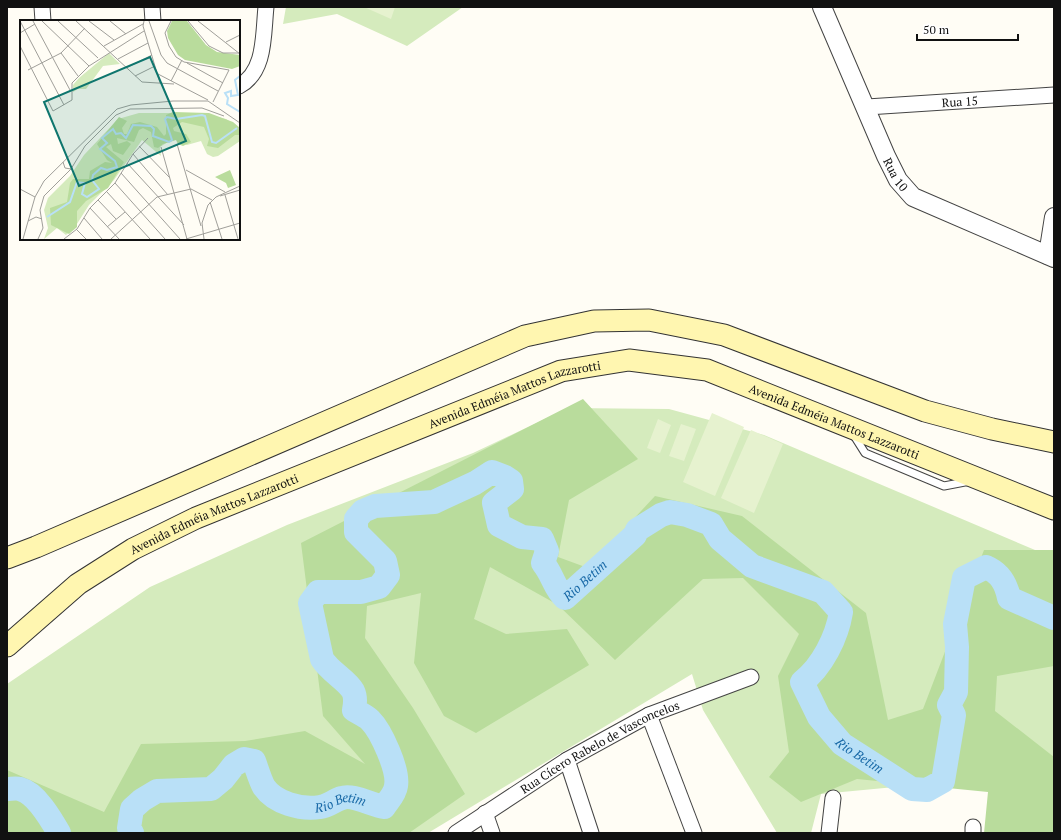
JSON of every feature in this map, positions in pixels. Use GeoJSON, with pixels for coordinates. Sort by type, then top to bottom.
{"type":"FeatureCollection","features":[{"type":"Feature","properties":{"kind":"main road"},"geometry":{"type":"LineString","coordinates":[[7,558],[36,547],[525,336],[594,321],[649,320],[724,335],[925,411],[992,429],[1054,442]]}},
{"type":"Feature","properties":{"kind":"main road","name":"Avenida Edméia Mattos Lazzarotti"},"geometry":{"type":"LineString","coordinates":[[7,646],[78,584],[140,546],[196,518],[561,371],[629,360],[707,370],[1054,509]]}},
{"type":"Feature","properties":{"kind":"street"},"geometry":{"type":"LineString","coordinates":[[42,7],[43,20]]}},
{"type":"Feature","properties":{"kind":"street"},"geometry":{"type":"LineString","coordinates":[[152,7],[153,20]]}},
{"type":"Feature","properties":{"kind":"street"},"geometry":{"type":"LineString","coordinates":[[240,86],[249,81],[261,58],[266,7]]}},
{"type":"Feature","properties":{"kind":"street","name":"Rua 10"},"geometry":{"type":"LineString","coordinates":[[822,7],[898,180],[913,198],[1051,256]]}},
{"type":"Feature","properties":{"kind":"street","name":"Rua 15"},"geometry":{"type":"LineString","coordinates":[[867,107],[1054,95]]}},
{"type":"Feature","properties":{"kind":"street"},"geometry":{"type":"LineString","coordinates":[[1051,256],[1054,217]]}},
{"type":"Feature","properties":{"kind":"street","name":"Rua Cícero Rabelo de Vasconcelos"},"geometry":{"type":"LineString","coordinates":[[456,833],[567,760],[649,715],[751,677]]}},
{"type":"Feature","properties":{"kind":"street"},"geometry":{"type":"LineString","coordinates":[[649,715],[694,833]]}},
{"type":"Feature","properties":{"kind":"street"},"geometry":{"type":"LineString","coordinates":[[567,760],[591,833]]}},
{"type":"Feature","properties":{"kind":"street"},"geometry":{"type":"LineString","coordinates":[[829,833],[833,798]]}},
{"type":"Feature","properties":{"kind":"street"},"geometry":{"type":"LineString","coordinates":[[485,813],[492,833]]}},
{"type":"Feature","properties":{"kind":"green space"},"geometry":{"type":"Polygon","coordinates":[[[286,7],[463,7],[407,46],[337,14],[283,24],[286,7]]]}},
{"type":"Feature","properties":{"kind":"green space"},"geometry":{"type":"Polygon","coordinates":[[[364,7],[395,7],[391,19],[364,7]]]}},
{"type":"Feature","properties":{"kind":"green space"},"geometry":{"type":"Polygon","coordinates":[[[583,399],[638,459],[569,500],[558,557],[588,568],[655,496],[742,516],[866,613],[888,720],[923,709],[984,550],[1054,550],[1054,666],[997,676],[995,711],[1054,757],[1054,833],[984,833],[988,792],[857,779],[801,802],[769,777],[789,752],[778,676],[799,634],[743,578],[703,579],[615,660],[558,605],[490,567],[474,619],[506,634],[567,629],[589,665],[476,733],[444,716],[414,663],[421,593],[367,606],[365,638],[413,708],[465,794],[409,833],[7,833],[7,770],[104,812],[141,744],[245,741],[305,731],[365,764],[323,716],[301,543],[583,399]]]}},
{"type":"Feature","properties":{"kind":"green space"},"geometry":{"type":"Polygon","coordinates":[[[568,408],[669,409],[764,435],[1054,558],[1054,833],[973,766],[895,787],[821,794],[811,833],[777,833],[703,710],[692,674],[428,833],[7,833],[7,684],[150,587],[287,525],[473,453],[568,408]]]}},
{"type":"Feature","properties":{"kind":"green space"},"geometry":{"type":"Polygon","coordinates":[[[712,413],[744,427],[715,496],[683,482],[712,413]]]}},
{"type":"Feature","properties":{"kind":"green space"},"geometry":{"type":"Polygon","coordinates":[[[658,419],[671,425],[660,453],[647,448],[658,419]]]}},
{"type":"Feature","properties":{"kind":"green space"},"geometry":{"type":"Polygon","coordinates":[[[681,424],[696,429],[684,461],[669,456],[681,424]]]}},
{"type":"Feature","properties":{"kind":"green space"},"geometry":{"type":"Polygon","coordinates":[[[751,430],[783,444],[754,513],[721,498],[751,430]]]}},
{"type":"Feature","properties":{"kind":"waterway","name":"Rio Betim"},"geometry":{"type":"LineString","coordinates":[[132,833],[129,828],[132,809],[142,800],[157,791],[211,789],[223,779],[234,765],[244,759],[254,761],[264,787],[269,793],[289,804],[313,808],[326,805],[339,799],[351,797],[384,807],[393,795],[396,786],[395,770],[392,761],[384,741],[374,725],[354,710],[355,696],[353,691],[347,683],[325,664],[322,659],[310,603],[318,592],[361,592],[379,587],[388,575],[385,561],[356,532],[356,519],[363,511],[375,506],[434,502],[475,483],[492,472],[511,481],[512,489],[494,503],[499,525],[522,537],[542,539],[547,551],[543,563],[558,590],[565,598],[635,535],[637,530],[661,515],[670,512],[687,515],[711,524],[720,539],[752,566],[823,592],[841,612],[839,622],[828,651],[816,668],[802,682],[819,717],[842,744],[912,789],[927,790],[943,781],[954,715],[949,705],[956,692],[957,647],[955,624],[964,578],[986,567],[991,569],[1002,579],[1009,598],[1054,618]]}},
{"type":"Feature","properties":{"kind":"waterway","name":"Rio Betim"},"geometry":{"type":"LineString","coordinates":[[7,789],[20,789],[26,791],[32,796],[42,807],[59,833]]}}]}
